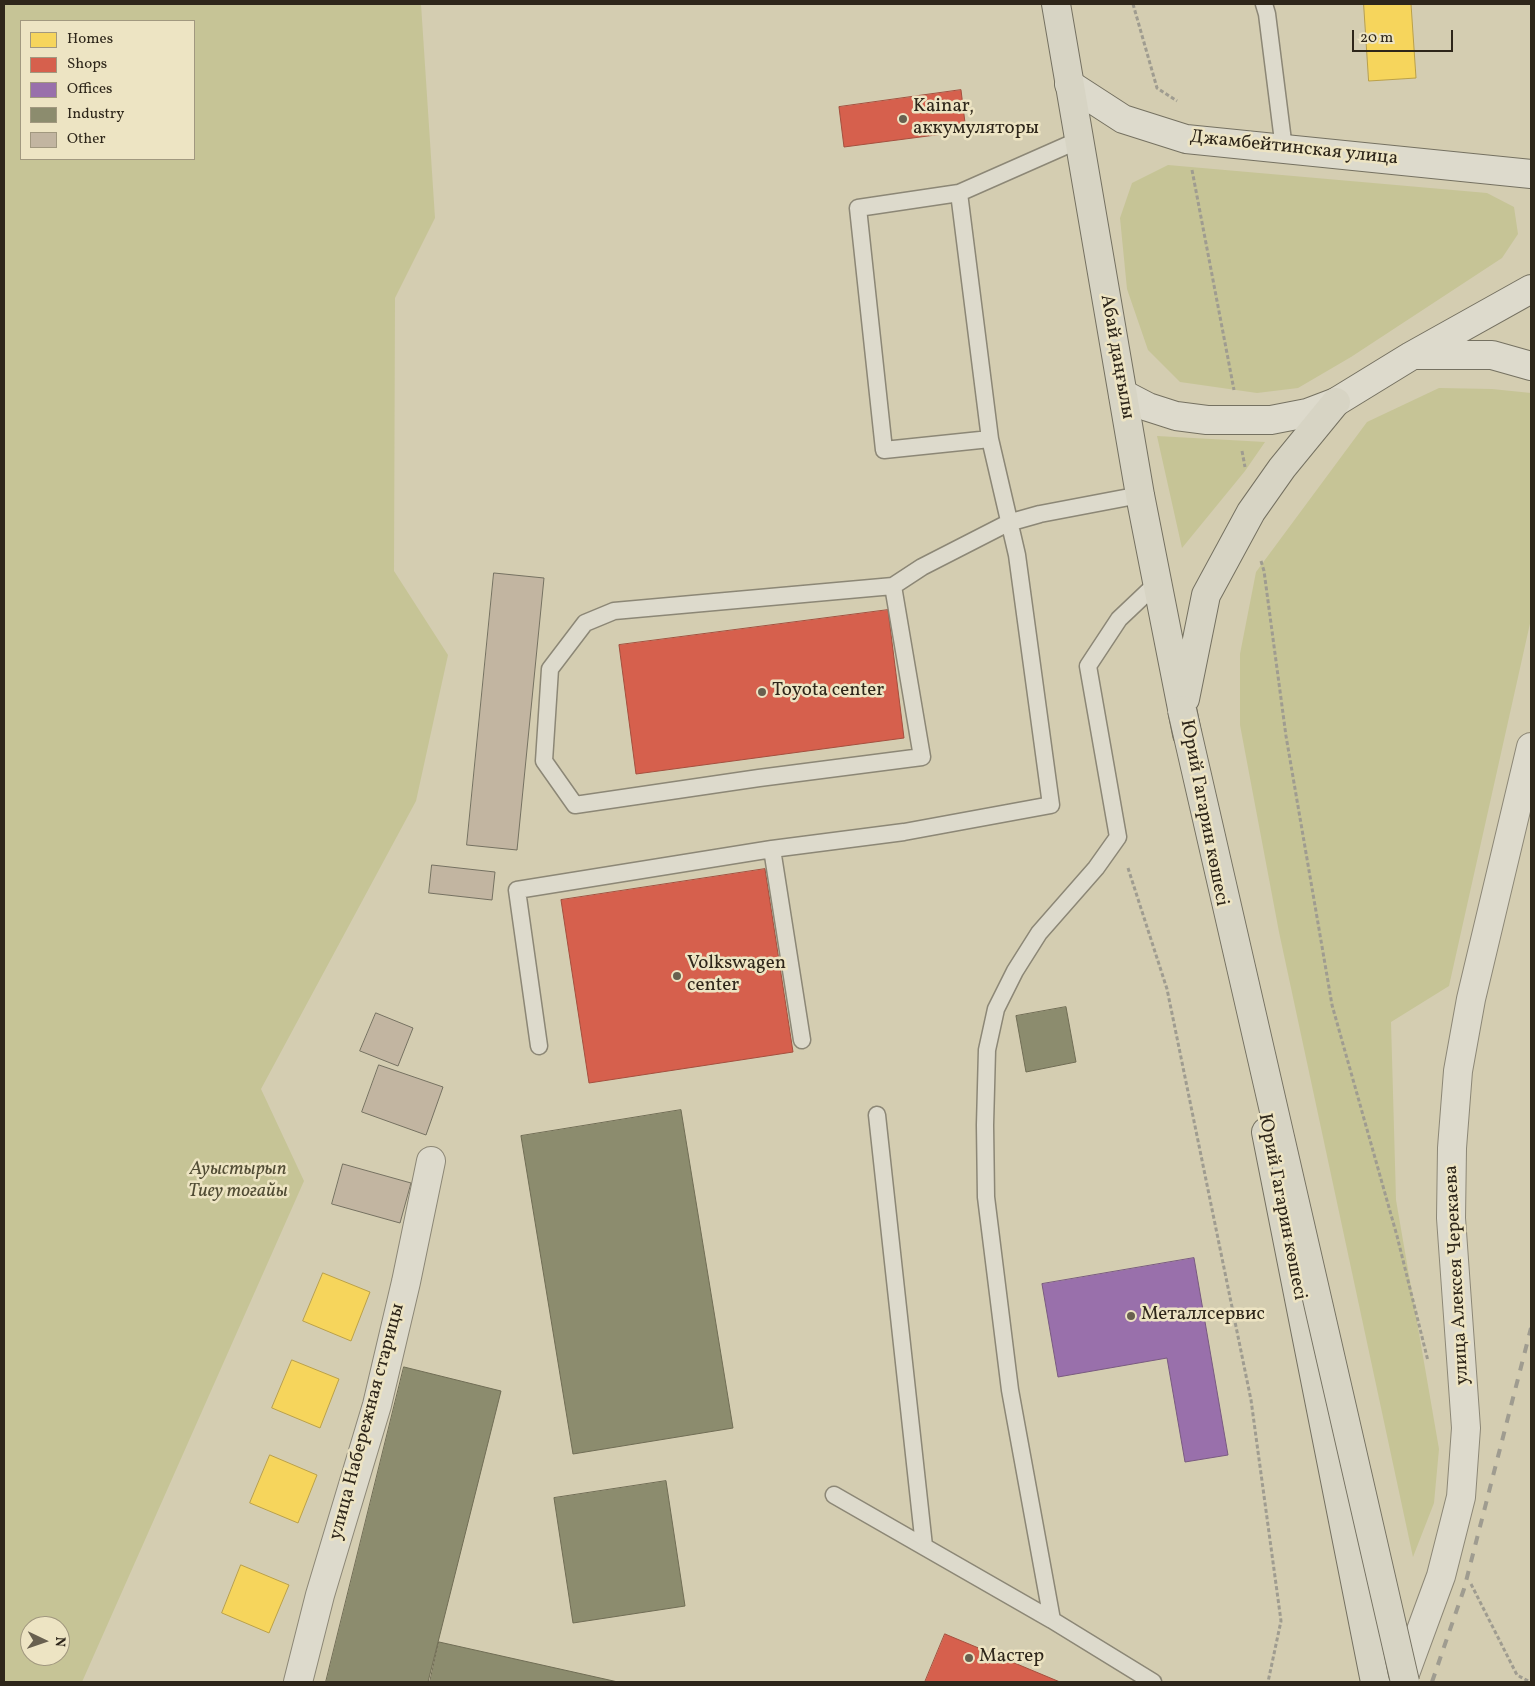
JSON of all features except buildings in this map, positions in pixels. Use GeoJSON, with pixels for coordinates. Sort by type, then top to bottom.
{"type":"FeatureCollection","features":[{"type":"Feature","properties":{"kind":"main road","name":"Абай даңғылы"},"geometry":{"type":"LineString","coordinates":[[1056,4],[1140,495],[1182,710]]}},
{"type":"Feature","properties":{"kind":"main road"},"geometry":{"type":"LineString","coordinates":[[1182,710],[1206,596],[1252,512],[1282,468],[1336,402]]}},
{"type":"Feature","properties":{"kind":"main road","name":"Юрий Гагарин көшесі"},"geometry":{"type":"LineString","coordinates":[[1182,710],[1375,1682]]}},
{"type":"Feature","properties":{"kind":"main road","name":"Юрий Гагарин көшесі"},"geometry":{"type":"LineString","coordinates":[[1182,710],[1403,1682]]}},
{"type":"Feature","properties":{"kind":"street","name":"Джамбейтинская улица"},"geometry":{"type":"LineString","coordinates":[[1069,84],[1124,119],[1186,139],[1531,174]]}},
{"type":"Feature","properties":{"kind":"street"},"geometry":{"type":"LineString","coordinates":[[1122,394],[1176,416],[1207,420],[1271,420],[1307,414],[1336,402],[1411,356],[1531,289]]}},
{"type":"Feature","properties":{"kind":"street"},"geometry":{"type":"LineString","coordinates":[[1411,356],[1492,355],[1531,366]]}},
{"type":"Feature","properties":{"kind":"street","name":"улица Алексея Черекаева"},"geometry":{"type":"LineString","coordinates":[[1403,1682],[1441,1576],[1461,1497],[1466,1428],[1451,1218],[1452,1148],[1458,1071],[1472,999],[1531,747]]}},
{"type":"Feature","properties":{"kind":"street","name":"улица Набережная старицы"},"geometry":{"type":"LineString","coordinates":[[298,1682],[320,1595],[377,1405],[406,1282],[431,1161]]}},
{"type":"Feature","properties":{"kind":"lane"},"geometry":{"type":"LineString","coordinates":[[1264,4],[1268,14],[1284,149]]}},
{"type":"Feature","properties":{"kind":"lane"},"geometry":{"type":"LineString","coordinates":[[990,439],[884,450],[858,208],[959,193],[1079,140]]}},
{"type":"Feature","properties":{"kind":"lane"},"geometry":{"type":"LineString","coordinates":[[540,1046],[517,890],[772,849],[904,832],[1050,805],[1016,555],[990,439],[959,193]]}},
{"type":"Feature","properties":{"kind":"lane"},"geometry":{"type":"LineString","coordinates":[[893,586],[922,757],[759,778],[575,805],[544,761],[550,670],[585,623],[614,611],[893,586],[922,567],[1008,523],[1040,514],[1140,495]]}},
{"type":"Feature","properties":{"kind":"lane"},"geometry":{"type":"LineString","coordinates":[[1052,1620],[1010,1390],[986,1197],[987,1050],[996,1009],[1039,933],[1096,868],[1118,836],[1088,666],[1119,619],[1158,583]]}},
{"type":"Feature","properties":{"kind":"lane"},"geometry":{"type":"LineString","coordinates":[[772,849],[802,1040]]}},
{"type":"Feature","properties":{"kind":"lane"},"geometry":{"type":"LineString","coordinates":[[877,1115],[924,1546]]}},
{"type":"Feature","properties":{"kind":"lane"},"geometry":{"type":"LineString","coordinates":[[834,1495],[1052,1620],[1153,1682]]}},
{"type":"Feature","properties":{"kind":"path"},"geometry":{"type":"LineString","coordinates":[[1133,4],[1156,88],[1180,104]]}},
{"type":"Feature","properties":{"kind":"path"},"geometry":{"type":"LineString","coordinates":[[1191,167],[1234,390]]}},
{"type":"Feature","properties":{"kind":"path"},"geometry":{"type":"LineString","coordinates":[[1242,448],[1245,471]]}},
{"type":"Feature","properties":{"kind":"path"},"geometry":{"type":"LineString","coordinates":[[1259,552],[1264,571],[1286,736],[1332,1005],[1397,1236],[1428,1361]]}},
{"type":"Feature","properties":{"kind":"path"},"geometry":{"type":"LineString","coordinates":[[1118,836],[1167,990],[1251,1400],[1281,1621],[1268,1682]]}},
{"type":"Feature","properties":{"kind":"path"},"geometry":{"type":"LineString","coordinates":[[1467,1576],[1517,1675],[1530,1682]]}},
{"type":"Feature","properties":{"kind":"green space","name":"Ауыстырып Тиеу тоғайы"},"geometry":{"type":"Polygon","coordinates":[[[4,4],[421,4],[435,218],[395,298],[394,571],[448,655],[416,801],[261,1089],[304,1181],[82,1682],[4,1682],[4,4]]]}},
{"type":"Feature","properties":{"kind":"green space"},"geometry":{"type":"Polygon","coordinates":[[[1168,165],[1487,193],[1514,207],[1518,234],[1502,258],[1351,357],[1298,388],[1257,393],[1180,382],[1148,350],[1127,289],[1120,218],[1132,183],[1168,165]]]}},
{"type":"Feature","properties":{"kind":"green space"},"geometry":{"type":"Polygon","coordinates":[[[1439,388],[1492,389],[1531,393],[1531,619],[1449,986],[1391,1022],[1396,1200],[1439,1449],[1434,1503],[1413,1557],[1279,932],[1240,725],[1240,654],[1256,572],[1367,422],[1439,388]]]}},
{"type":"Feature","properties":{"kind":"green space"},"geometry":{"type":"Polygon","coordinates":[[[1157,436],[1265,442],[1245,471],[1182,548],[1157,436]]]}},
{"type":"Feature","properties":{"kind":"railway"},"geometry":{"type":"LineString","coordinates":[[1432,1682],[1464,1589],[1531,1328]]}},
{"type":"Feature","properties":{"kind":"place","name":"Kainar, аккумуляторы"},"geometry":{"type":"Point","coordinates":[903,119]}},
{"type":"Feature","properties":{"kind":"place","name":"Toyota center"},"geometry":{"type":"Point","coordinates":[762,692]}},
{"type":"Feature","properties":{"kind":"place","name":"Volkswagen center"},"geometry":{"type":"Point","coordinates":[677,976]}},
{"type":"Feature","properties":{"kind":"place","name":"Металлсервис"},"geometry":{"type":"Point","coordinates":[1131,1316]}},
{"type":"Feature","properties":{"kind":"place","name":"Мастер"},"geometry":{"type":"Point","coordinates":[969,1658]}}]}
